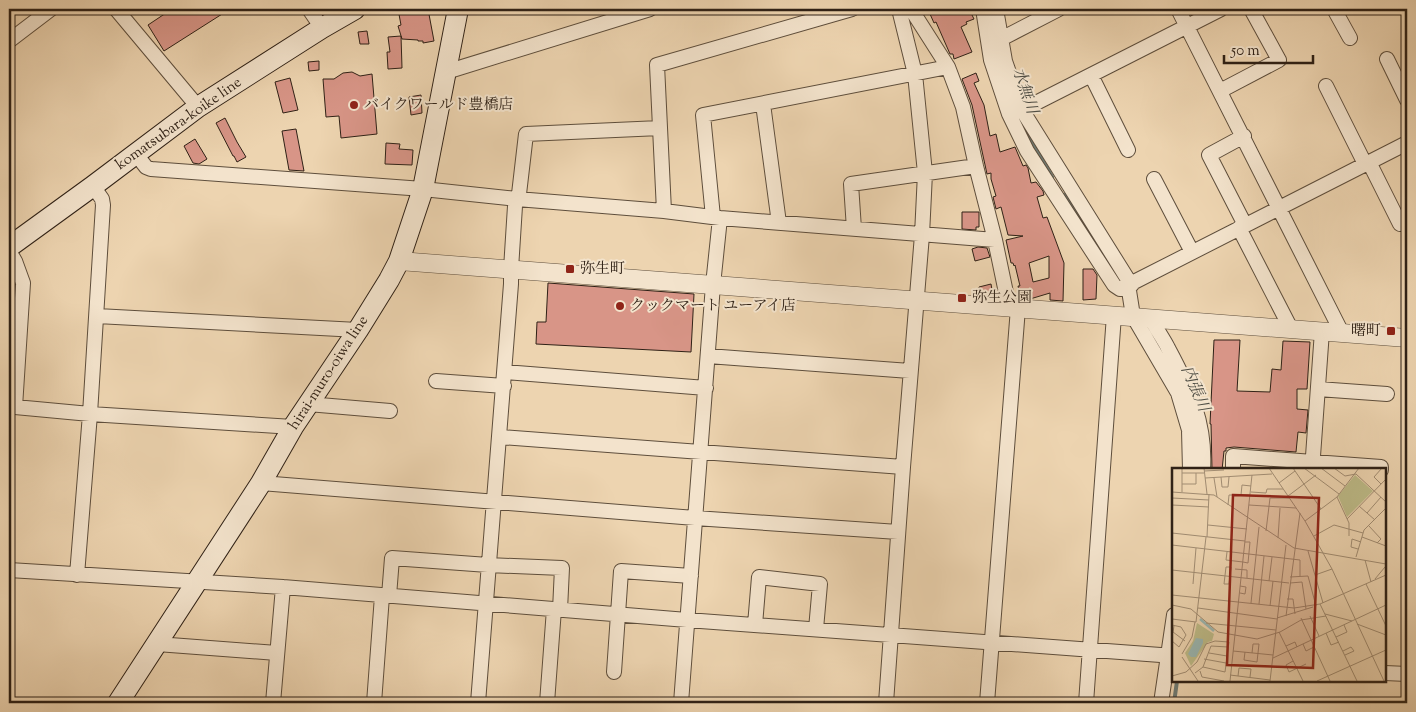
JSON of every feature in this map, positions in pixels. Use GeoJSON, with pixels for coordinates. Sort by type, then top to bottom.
{"type":"FeatureCollection","features":[{"type":"Feature","properties":{"kind":"main road","name":"komatsubara-koike line"},"geometry":{"type":"LineString","coordinates":[[9,247],[198,107],[355,9]]}},
{"type":"Feature","properties":{"kind":"main road","name":"hirai-muro-oiwa line"},"geometry":{"type":"LineString","coordinates":[[118,703],[261,483],[293,427],[358,330],[399,261],[423,189],[458,9]]}},
{"type":"Feature","properties":{"kind":"street"},"geometry":{"type":"LineString","coordinates":[[9,41],[51,9]]}},
{"type":"Feature","properties":{"kind":"street"},"geometry":{"type":"LineString","coordinates":[[116,9],[198,107]]}},
{"type":"Feature","properties":{"kind":"street"},"geometry":{"type":"LineString","coordinates":[[309,9],[322,28]]}},
{"type":"Feature","properties":{"kind":"street"},"geometry":{"type":"LineString","coordinates":[[446,72],[648,9]]}},
{"type":"Feature","properties":{"kind":"street"},"geometry":{"type":"LineString","coordinates":[[664,211],[657,65],[852,9]]}},
{"type":"Feature","properties":{"kind":"street"},"geometry":{"type":"LineString","coordinates":[[886,703],[910,371],[922,235],[925,173],[915,74],[899,9]]}},
{"type":"Feature","properties":{"kind":"street"},"geometry":{"type":"LineString","coordinates":[[911,9],[948,67],[963,108],[1013,308],[987,703]]}},
{"type":"Feature","properties":{"kind":"street"},"geometry":{"type":"LineString","coordinates":[[983,9],[995,40]]}},
{"type":"Feature","properties":{"kind":"street"},"geometry":{"type":"LineString","coordinates":[[996,9],[992,60],[1015,112],[1027,151],[1114,285],[1120,289],[1128,289],[1134,282],[1407,143]]}},
{"type":"Feature","properties":{"kind":"street"},"geometry":{"type":"LineString","coordinates":[[995,40],[1059,9]]}},
{"type":"Feature","properties":{"kind":"street"},"geometry":{"type":"LineString","coordinates":[[1178,9],[1280,207],[1342,333]]}},
{"type":"Feature","properties":{"kind":"street"},"geometry":{"type":"LineString","coordinates":[[1015,112],[1221,9]]}},
{"type":"Feature","properties":{"kind":"street"},"geometry":{"type":"LineString","coordinates":[[1220,91],[1279,60],[1251,9]]}},
{"type":"Feature","properties":{"kind":"street"},"geometry":{"type":"LineString","coordinates":[[1334,9],[1350,38]]}},
{"type":"Feature","properties":{"kind":"street"},"geometry":{"type":"LineString","coordinates":[[1387,59],[1407,100]]}},
{"type":"Feature","properties":{"kind":"street"},"geometry":{"type":"LineString","coordinates":[[680,703],[706,388],[717,217],[702,116],[948,67]]}},
{"type":"Feature","properties":{"kind":"street"},"geometry":{"type":"LineString","coordinates":[[1091,75],[1128,150]]}},
{"type":"Feature","properties":{"kind":"street"},"geometry":{"type":"LineString","coordinates":[[1326,86],[1400,224],[1407,220]]}},
{"type":"Feature","properties":{"kind":"street"},"geometry":{"type":"LineString","coordinates":[[763,104],[779,223]]}},
{"type":"Feature","properties":{"kind":"street"},"geometry":{"type":"LineString","coordinates":[[478,703],[500,436],[515,206],[519,194],[526,134],[660,128]]}},
{"type":"Feature","properties":{"kind":"street"},"geometry":{"type":"LineString","coordinates":[[1244,136],[1208,155],[1291,329]]}},
{"type":"Feature","properties":{"kind":"street"},"geometry":{"type":"LineString","coordinates":[[135,153],[146,167],[151,169],[423,189],[779,223],[995,240]]}},
{"type":"Feature","properties":{"kind":"street"},"geometry":{"type":"LineString","coordinates":[[854,229],[851,184],[976,166]]}},
{"type":"Feature","properties":{"kind":"street"},"geometry":{"type":"LineString","coordinates":[[1154,178],[1192,252]]}},
{"type":"Feature","properties":{"kind":"street"},"geometry":{"type":"LineString","coordinates":[[77,575],[97,316],[103,206],[102,199],[93,186]]}},
{"type":"Feature","properties":{"kind":"street"},"geometry":{"type":"LineString","coordinates":[[9,251],[15,261],[22,283],[15,407],[90,414],[293,427]]}},
{"type":"Feature","properties":{"kind":"street"},"geometry":{"type":"LineString","coordinates":[[399,261],[1407,338]]}},
{"type":"Feature","properties":{"kind":"street"},"geometry":{"type":"LineString","coordinates":[[1128,289],[1133,316],[1178,393],[1189,430],[1190,468]]}},
{"type":"Feature","properties":{"kind":"street"},"geometry":{"type":"LineString","coordinates":[[1086,703],[1114,315]]}},
{"type":"Feature","properties":{"kind":"street"},"geometry":{"type":"LineString","coordinates":[[97,316],[358,330]]}},
{"type":"Feature","properties":{"kind":"street"},"geometry":{"type":"LineString","coordinates":[[1151,318],[1189,390],[1200,422],[1204,453],[1203,468]]}},
{"type":"Feature","properties":{"kind":"street"},"geometry":{"type":"LineString","coordinates":[[1312,466],[1322,331]]}},
{"type":"Feature","properties":{"kind":"street"},"geometry":{"type":"LineString","coordinates":[[708,356],[910,371]]}},
{"type":"Feature","properties":{"kind":"street"},"geometry":{"type":"LineString","coordinates":[[436,381],[504,379],[706,388]]}},
{"type":"Feature","properties":{"kind":"street"},"geometry":{"type":"LineString","coordinates":[[1318,389],[1387,394]]}},
{"type":"Feature","properties":{"kind":"street"},"geometry":{"type":"LineString","coordinates":[[308,404],[390,411]]}},
{"type":"Feature","properties":{"kind":"street"},"geometry":{"type":"LineString","coordinates":[[500,436],[903,467]]}},
{"type":"Feature","properties":{"kind":"street"},"geometry":{"type":"LineString","coordinates":[[1233,468],[1233,456],[1312,466],[1381,468]]}},
{"type":"Feature","properties":{"kind":"street"},"geometry":{"type":"LineString","coordinates":[[261,483],[695,518],[898,532]]}},
{"type":"Feature","properties":{"kind":"street"},"geometry":{"type":"LineString","coordinates":[[374,703],[385,596],[392,558],[562,568],[547,703]]}},
{"type":"Feature","properties":{"kind":"street"},"geometry":{"type":"LineString","coordinates":[[9,570],[283,587],[557,610],[1171,656]]}},
{"type":"Feature","properties":{"kind":"street"},"geometry":{"type":"LineString","coordinates":[[614,672],[622,571],[690,576]]}},
{"type":"Feature","properties":{"kind":"street"},"geometry":{"type":"LineString","coordinates":[[755,625],[759,577],[820,584],[816,629]]}},
{"type":"Feature","properties":{"kind":"street"},"geometry":{"type":"LineString","coordinates":[[273,703],[283,587]]}},
{"type":"Feature","properties":{"kind":"street"},"geometry":{"type":"LineString","coordinates":[[1161,703],[1172,642]]}},
{"type":"Feature","properties":{"kind":"street"},"geometry":{"type":"LineString","coordinates":[[157,644],[277,653]]}},
{"type":"Feature","properties":{"kind":"street"},"geometry":{"type":"LineString","coordinates":[[1386,672],[1407,674]]}},
{"type":"Feature","properties":{"kind":"building"},"geometry":{"type":"Polygon","coordinates":[[[172,9],[230,9],[164,51],[148,25],[172,9]]]}},
{"type":"Feature","properties":{"kind":"building"},"geometry":{"type":"Polygon","coordinates":[[[398,9],[428,9],[434,41],[423,43],[423,41],[418,40],[402,39],[398,26],[401,25],[398,9]]]}},
{"type":"Feature","properties":{"kind":"building"},"geometry":{"type":"Polygon","coordinates":[[[941,9],[969,9],[974,19],[966,22],[967,24],[961,27],[972,52],[954,59],[953,54],[950,54],[936,22],[934,23],[930,14],[941,9]]]}},
{"type":"Feature","properties":{"kind":"building"},"geometry":{"type":"Polygon","coordinates":[[[367,31],[369,44],[360,44],[358,32],[367,31]]]}},
{"type":"Feature","properties":{"kind":"building"},"geometry":{"type":"Polygon","coordinates":[[[401,36],[402,68],[388,69],[387,52],[390,52],[388,37],[401,36]]]}},
{"type":"Feature","properties":{"kind":"building"},"geometry":{"type":"Polygon","coordinates":[[[319,61],[319,70],[309,71],[308,62],[319,61]]]}},
{"type":"Feature","properties":{"kind":"building"},"geometry":{"type":"Polygon","coordinates":[[[352,72],[360,76],[372,74],[377,134],[341,138],[339,116],[326,117],[323,79],[334,79],[343,73],[352,72]]]}},
{"type":"Feature","properties":{"kind":"building"},"geometry":{"type":"Polygon","coordinates":[[[976,73],[979,81],[974,83],[984,105],[990,136],[996,134],[1000,152],[1015,147],[1023,166],[1026,165],[1028,168],[1031,183],[1036,182],[1043,191],[1044,195],[1037,197],[1043,218],[1047,217],[1064,263],[1063,301],[1050,300],[1050,293],[1030,299],[1021,298],[1015,265],[1011,263],[1006,240],[1023,236],[1008,235],[1001,207],[996,209],[993,197],[996,196],[991,173],[987,174],[972,105],[962,79],[976,73]],[[1049,256],[1029,263],[1033,282],[1049,278],[1049,256]]]}},
{"type":"Feature","properties":{"kind":"building"},"geometry":{"type":"Polygon","coordinates":[[[290,78],[298,110],[283,113],[275,82],[290,78]]]}},
{"type":"Feature","properties":{"kind":"building"},"geometry":{"type":"Polygon","coordinates":[[[421,95],[422,113],[411,115],[409,97],[421,95]]]}},
{"type":"Feature","properties":{"kind":"building"},"geometry":{"type":"Polygon","coordinates":[[[225,118],[246,157],[237,162],[216,123],[225,118]]]}},
{"type":"Feature","properties":{"kind":"building"},"geometry":{"type":"Polygon","coordinates":[[[296,129],[304,171],[289,170],[282,131],[296,129]]]}},
{"type":"Feature","properties":{"kind":"building"},"geometry":{"type":"Polygon","coordinates":[[[195,139],[207,159],[199,164],[193,163],[184,146],[195,139]]]}},
{"type":"Feature","properties":{"kind":"building"},"geometry":{"type":"Polygon","coordinates":[[[386,143],[400,144],[399,149],[413,150],[412,165],[385,164],[386,143]]]}},
{"type":"Feature","properties":{"kind":"building"},"geometry":{"type":"Polygon","coordinates":[[[962,212],[979,212],[979,227],[976,227],[976,230],[962,229],[962,212]]]}},
{"type":"Feature","properties":{"kind":"building"},"geometry":{"type":"Polygon","coordinates":[[[978,247],[987,248],[990,257],[975,261],[972,249],[978,247]]]}},
{"type":"Feature","properties":{"kind":"building"},"geometry":{"type":"Polygon","coordinates":[[[1083,269],[1093,269],[1097,275],[1096,299],[1083,300],[1083,269]]]}},
{"type":"Feature","properties":{"kind":"building","name":"クックマート ユーアイ店"},"geometry":{"type":"Polygon","coordinates":[[[548,283],[694,294],[691,352],[536,344],[537,322],[546,322],[548,283]]]}},
{"type":"Feature","properties":{"kind":"building"},"geometry":{"type":"Polygon","coordinates":[[[991,284],[993,296],[981,295],[979,287],[991,284]]]}},
{"type":"Feature","properties":{"kind":"building"},"geometry":{"type":"Polygon","coordinates":[[[1214,340],[1240,340],[1237,391],[1270,392],[1272,369],[1281,370],[1283,341],[1310,342],[1307,389],[1297,389],[1297,409],[1308,410],[1306,433],[1298,432],[1296,452],[1226,448],[1222,468],[1212,468],[1210,424],[1214,340]]]}},
{"type":"Feature","properties":{"kind":"waterway","name":"水無川"},"geometry":{"type":"LineString","coordinates":[[1019,117],[1052,177]]}},
{"type":"Feature","properties":{"kind":"waterway","name":"内張川"},"geometry":{"type":"LineString","coordinates":[[1064,195],[1122,283]]}},
{"type":"Feature","properties":{"kind":"waterway","name":"内張川"},"geometry":{"type":"LineString","coordinates":[[1174,703],[1177,682]]}},
{"type":"Feature","properties":{"kind":"place","name":"バイクワールド豊橋店"},"geometry":{"type":"Point","coordinates":[354,105]}},
{"type":"Feature","properties":{"kind":"place","name":"弥生町"},"geometry":{"type":"Point","coordinates":[570,269]}},
{"type":"Feature","properties":{"kind":"place","name":"弥生公園"},"geometry":{"type":"Point","coordinates":[962,298]}},
{"type":"Feature","properties":{"kind":"place","name":"クックマート ユーアイ店"},"geometry":{"type":"Point","coordinates":[620,306]}},
{"type":"Feature","properties":{"kind":"place","name":"曙町"},"geometry":{"type":"Point","coordinates":[1391,331]}}]}
